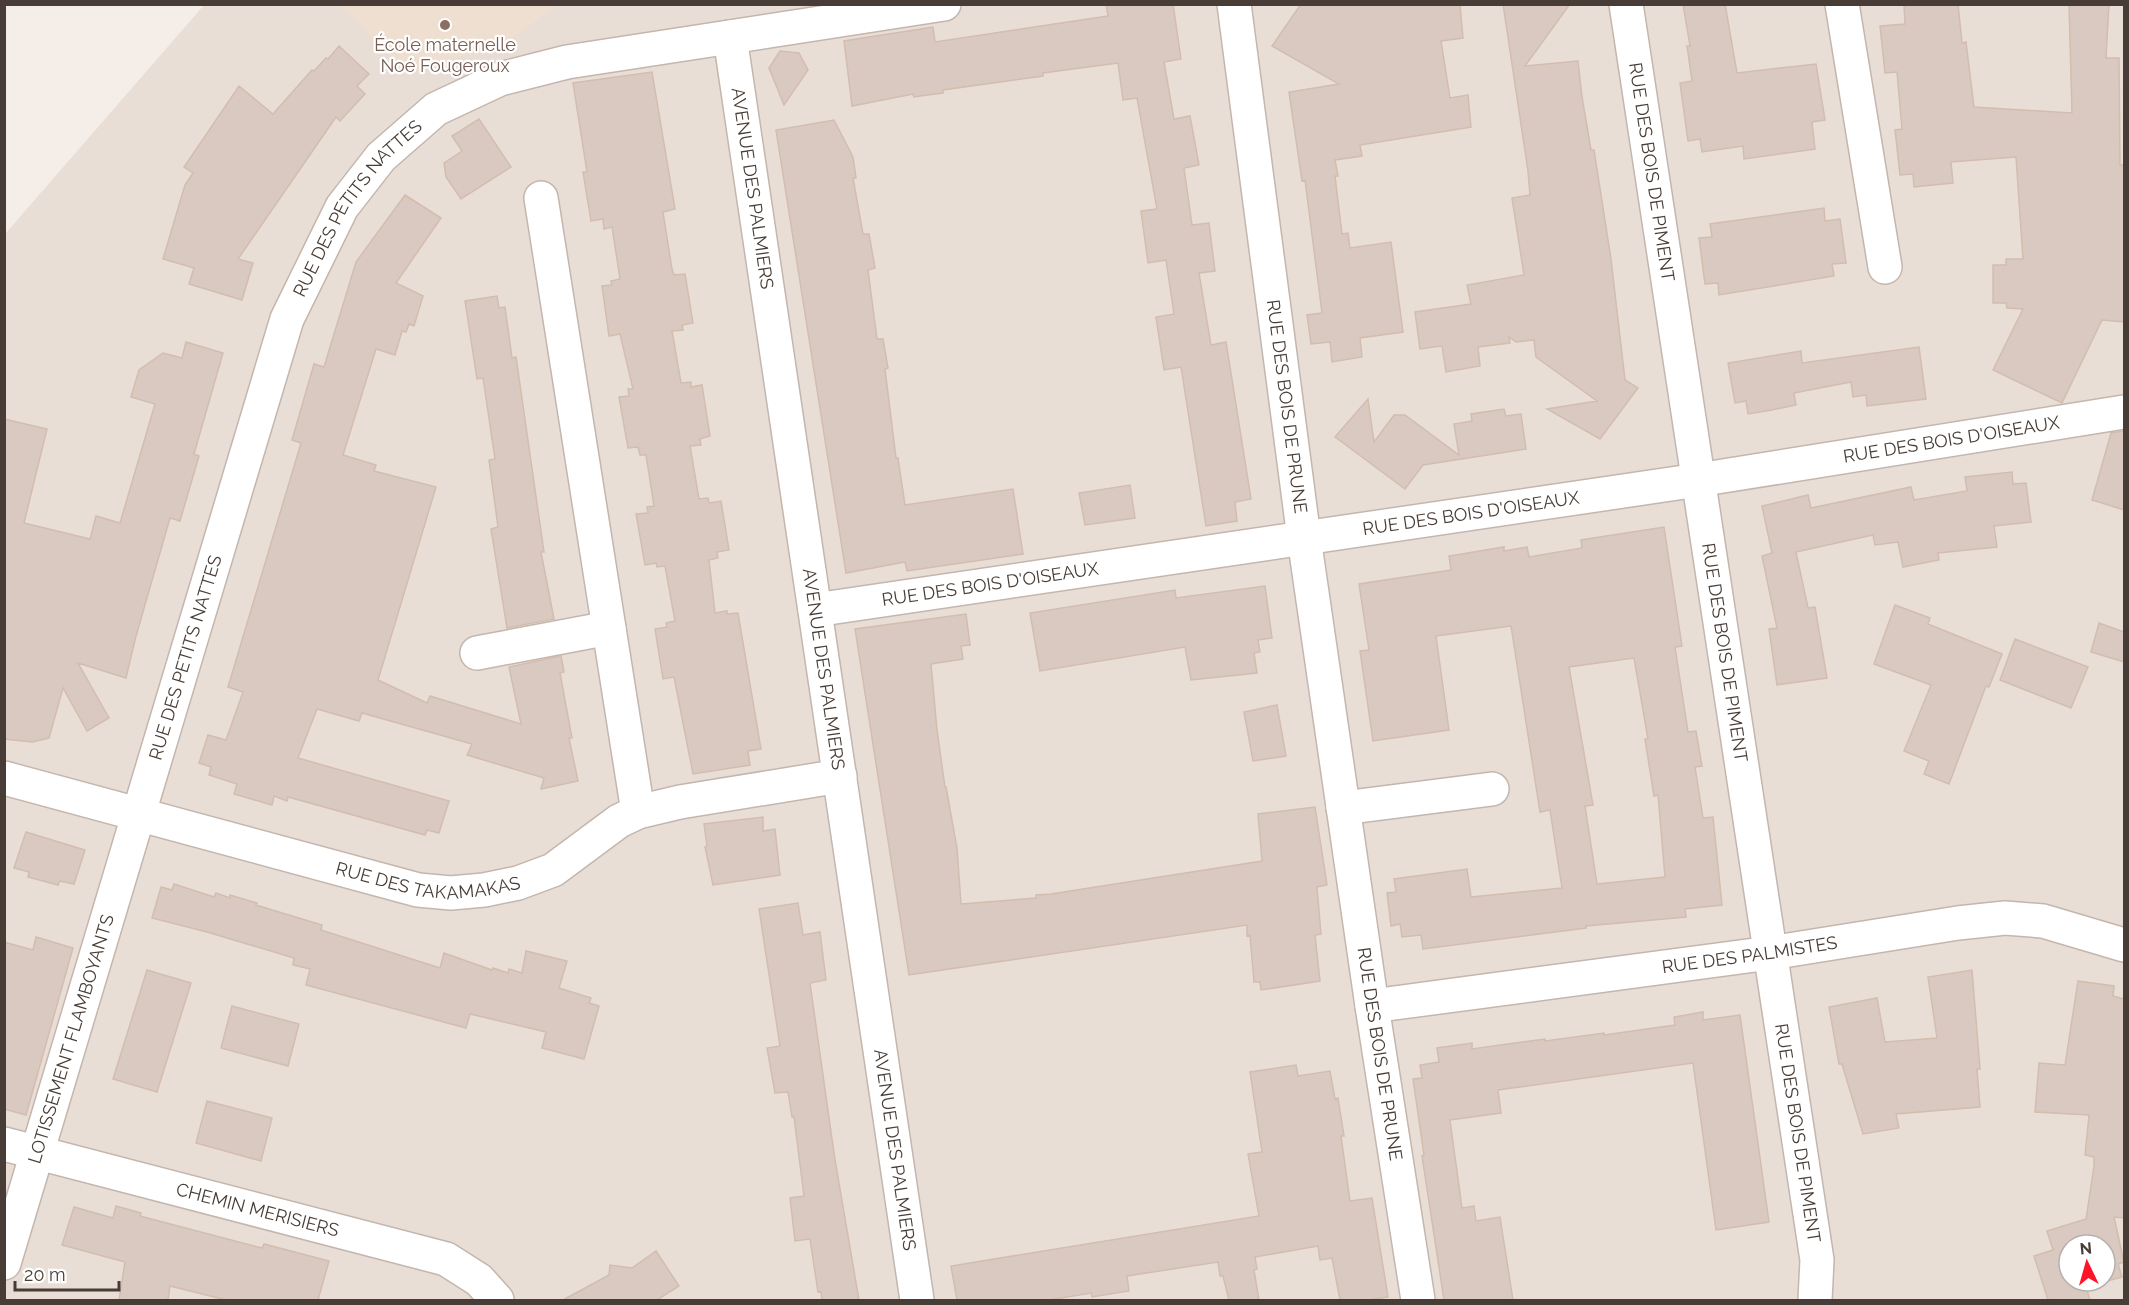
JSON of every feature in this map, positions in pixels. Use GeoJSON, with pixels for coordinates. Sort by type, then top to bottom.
{"type":"FeatureCollection","features":[{"type":"Feature","properties":{"kind":"street","name":"RUE DES PETITS NATTES"},"geometry":{"type":"LineString","coordinates":[[138,814],[287,319],[342,207],[381,157],[436,109],[500,79],[567,62],[944,4]]}},
{"type":"Feature","properties":{"kind":"street","name":"RUE DES BOIS DE PRUNE"},"geometry":{"type":"LineString","coordinates":[[1234,4],[1304,538],[1372,1006],[1418,1300]]}},
{"type":"Feature","properties":{"kind":"street","name":"RUE DES BOIS DE PIMENT"},"geometry":{"type":"LineString","coordinates":[[1626,4],[1817,1260],[1815,1300]]}},
{"type":"Feature","properties":{"kind":"street"},"geometry":{"type":"LineString","coordinates":[[1842,4],[1886,267]]}},
{"type":"Feature","properties":{"kind":"street","name":"AVENUE DES PALMIERS"},"geometry":{"type":"LineString","coordinates":[[730,37],[917,1300]]}},
{"type":"Feature","properties":{"kind":"street"},"geometry":{"type":"LineString","coordinates":[[541,198],[638,812]]}},
{"type":"Feature","properties":{"kind":"street","name":"RUE DES BOIS D'OISEAUX"},"geometry":{"type":"LineString","coordinates":[[815,610],[1698,480],[2124,412]]}},
{"type":"Feature","properties":{"kind":"street"},"geometry":{"type":"LineString","coordinates":[[477,653],[609,628]]}},
{"type":"Feature","properties":{"kind":"street","name":"RUE DES TAKAMAKAS"},"geometry":{"type":"LineString","coordinates":[[4,778],[418,890],[451,893],[484,890],[519,883],[553,870],[619,821],[638,812],[680,802],[840,776]]}},
{"type":"Feature","properties":{"kind":"street"},"geometry":{"type":"LineString","coordinates":[[1343,808],[1492,789]]}},
{"type":"Feature","properties":{"kind":"street","name":"LOTISSEMENT FLAMBOYANTS"},"geometry":{"type":"LineString","coordinates":[[4,1263],[138,814]]}},
{"type":"Feature","properties":{"kind":"street","name":"RUE DES PALMISTES"},"geometry":{"type":"LineString","coordinates":[[1372,1006],[1770,953],[1958,923],[2005,918],[2043,921],[2124,945]]}},
{"type":"Feature","properties":{"kind":"street","name":"CHEMIN MERISIERS"},"geometry":{"type":"LineString","coordinates":[[4,1144],[446,1259],[479,1280],[498,1300]]}},
{"type":"Feature","properties":{"kind":"shaded area"},"geometry":{"type":"Polygon","coordinates":[[[204,5],[2124,5],[2124,1300],[5,1300],[5,234],[204,5]]]}},
{"type":"Feature","properties":{"kind":"shaded area","name":"École maternelle Noé Fougeroux"},"geometry":{"type":"Polygon","coordinates":[[[341,5],[556,5],[503,45],[406,72],[341,5]]]}},
{"type":"Feature","properties":{"kind":"building"},"geometry":{"type":"Polygon","coordinates":[[[1106,4],[1173,4],[1181,59],[1164,62],[1174,119],[1190,116],[1199,165],[1184,168],[1192,225],[1209,223],[1215,271],[1199,273],[1211,345],[1226,342],[1251,499],[1235,502],[1237,521],[1206,526],[1181,367],[1164,370],[1156,317],[1174,314],[1166,260],[1148,263],[1141,211],[1157,209],[1137,98],[1123,100],[1118,63],[943,90],[943,93],[914,97],[913,94],[852,106],[844,41],[933,27],[935,42],[1108,16],[1106,4]]]}},
{"type":"Feature","properties":{"kind":"building"},"geometry":{"type":"Polygon","coordinates":[[[1301,4],[1460,4],[1463,38],[1441,41],[1450,98],[1468,95],[1471,127],[1360,145],[1362,156],[1335,160],[1342,234],[1348,233],[1350,248],[1391,242],[1403,332],[1360,338],[1362,357],[1332,362],[1330,342],[1311,344],[1307,315],[1322,313],[1305,180],[1302,181],[1289,92],[1339,84],[1272,46],[1301,4]]]}},
{"type":"Feature","properties":{"kind":"building"},"geometry":{"type":"Polygon","coordinates":[[[1503,4],[1570,4],[1525,66],[1578,61],[1582,97],[1591,150],[1594,150],[1611,259],[1625,380],[1638,388],[1600,439],[1547,409],[1597,401],[1536,357],[1534,340],[1516,342],[1509,337],[1510,343],[1478,347],[1480,366],[1446,372],[1442,346],[1420,349],[1415,312],[1471,304],[1467,285],[1524,275],[1512,198],[1530,195],[1503,4]]]}},
{"type":"Feature","properties":{"kind":"building"},"geometry":{"type":"Polygon","coordinates":[[[1683,4],[1725,4],[1737,73],[1816,64],[1825,120],[1812,122],[1815,149],[1744,159],[1743,146],[1702,152],[1700,139],[1688,141],[1680,83],[1692,81],[1687,46],[1690,46],[1683,4]]]}},
{"type":"Feature","properties":{"kind":"building"},"geometry":{"type":"Polygon","coordinates":[[[1904,4],[1958,4],[1962,43],[1966,42],[1974,107],[2072,113],[2069,4],[2109,4],[2106,58],[2119,58],[2120,165],[2124,165],[2124,322],[2102,320],[2062,403],[1993,370],[2023,309],[2007,308],[2006,303],[1993,303],[1993,265],[2006,265],[2006,259],[2023,259],[2016,157],[1951,162],[1953,183],[1914,187],[1913,174],[1900,175],[1895,130],[1902,129],[1897,72],[1885,73],[1880,26],[1905,24],[1904,4]]]}},
{"type":"Feature","properties":{"kind":"building"},"geometry":{"type":"Polygon","coordinates":[[[339,46],[369,74],[357,86],[365,94],[340,121],[336,117],[238,259],[253,263],[242,300],[189,284],[194,268],[163,259],[185,185],[193,173],[184,167],[239,86],[273,114],[312,70],[314,71],[326,58],[328,59],[339,46]]]}},
{"type":"Feature","properties":{"kind":"building"},"geometry":{"type":"Polygon","coordinates":[[[780,51],[799,53],[808,70],[784,105],[769,68],[780,51]]]}},
{"type":"Feature","properties":{"kind":"building"},"geometry":{"type":"Polygon","coordinates":[[[652,72],[675,209],[663,212],[672,269],[674,275],[685,274],[693,323],[682,325],[683,330],[672,331],[681,383],[691,382],[691,387],[702,385],[710,436],[700,439],[701,445],[690,446],[699,499],[708,498],[709,503],[721,501],[729,550],[717,552],[718,558],[709,560],[715,613],[727,611],[727,614],[738,613],[761,749],[748,751],[750,765],[693,774],[674,677],[663,679],[655,629],[667,627],[666,623],[675,621],[665,566],[657,567],[656,563],[645,565],[636,514],[648,513],[647,507],[654,506],[646,455],[640,455],[638,447],[628,448],[619,397],[629,396],[628,389],[633,389],[620,334],[609,336],[602,286],[612,285],[611,281],[620,279],[612,227],[604,229],[603,219],[591,221],[583,172],[587,172],[573,83],[652,72]]]}},
{"type":"Feature","properties":{"kind":"building"},"geometry":{"type":"Polygon","coordinates":[[[479,119],[511,167],[461,199],[446,177],[444,163],[462,151],[452,136],[479,119]]]}},
{"type":"Feature","properties":{"kind":"building"},"geometry":{"type":"Polygon","coordinates":[[[834,120],[853,157],[856,178],[853,178],[863,234],[869,234],[875,268],[868,270],[877,339],[883,339],[888,368],[885,369],[896,458],[898,458],[905,505],[1013,489],[1023,554],[907,571],[905,562],[846,573],[776,130],[834,120]]]}},
{"type":"Feature","properties":{"kind":"building"},"geometry":{"type":"Polygon","coordinates":[[[405,195],[441,218],[396,283],[423,296],[414,326],[409,324],[406,332],[402,331],[395,355],[376,349],[343,455],[376,465],[374,471],[436,487],[378,680],[427,703],[430,696],[521,724],[509,667],[561,656],[564,672],[560,673],[572,738],[569,738],[578,781],[541,789],[544,778],[467,755],[472,744],[362,713],[359,721],[317,709],[298,758],[449,801],[439,833],[427,830],[425,835],[288,797],[287,801],[274,796],[272,805],[234,794],[237,784],[209,775],[211,767],[199,763],[208,735],[226,740],[243,692],[228,687],[301,443],[292,440],[314,364],[324,367],[356,262],[405,195]]]}},
{"type":"Feature","properties":{"kind":"building"},"geometry":{"type":"Polygon","coordinates":[[[1824,208],[1825,221],[1840,219],[1846,263],[1832,264],[1834,276],[1719,295],[1718,283],[1705,284],[1699,238],[1712,237],[1710,224],[1824,208]]]}},
{"type":"Feature","properties":{"kind":"building"},"geometry":{"type":"Polygon","coordinates":[[[497,296],[499,308],[505,307],[512,358],[516,357],[544,552],[541,552],[554,619],[507,628],[491,529],[498,527],[489,460],[495,459],[483,378],[477,379],[465,301],[497,296]]]}},
{"type":"Feature","properties":{"kind":"building"},"geometry":{"type":"Polygon","coordinates":[[[186,342],[223,353],[194,454],[199,456],[180,521],[170,518],[126,678],[78,663],[109,718],[87,731],[63,688],[49,738],[32,742],[4,739],[4,419],[47,429],[24,523],[90,539],[96,516],[120,523],[155,404],[131,397],[139,370],[163,353],[182,358],[186,342]]]}},
{"type":"Feature","properties":{"kind":"building"},"geometry":{"type":"Polygon","coordinates":[[[1919,347],[1926,399],[1867,406],[1866,395],[1853,397],[1851,382],[1794,393],[1796,405],[1772,410],[1748,414],[1746,401],[1735,403],[1728,363],[1801,351],[1802,363],[1919,347]]]}},
{"type":"Feature","properties":{"kind":"building"},"geometry":{"type":"Polygon","coordinates":[[[1368,399],[1374,442],[1394,415],[1405,415],[1459,455],[1454,424],[1472,421],[1471,414],[1504,409],[1506,416],[1521,414],[1526,449],[1423,465],[1405,489],[1335,437],[1368,399]]]}},
{"type":"Feature","properties":{"kind":"building"},"geometry":{"type":"Polygon","coordinates":[[[2124,431],[2124,510],[2092,500],[2111,433],[2124,431]]]}},
{"type":"Feature","properties":{"kind":"building"},"geometry":{"type":"Polygon","coordinates":[[[2012,472],[2013,484],[2026,483],[2031,522],[1994,526],[1997,547],[1938,553],[1939,560],[1903,567],[1898,542],[1875,545],[1873,535],[1796,552],[1808,608],[1815,607],[1827,678],[1777,685],[1769,629],[1777,628],[1762,556],[1772,553],[1762,506],[1808,495],[1811,508],[1911,487],[1914,500],[1967,491],[1965,477],[2012,472]]]}},
{"type":"Feature","properties":{"kind":"building"},"geometry":{"type":"Polygon","coordinates":[[[1130,485],[1135,518],[1085,525],[1079,493],[1130,485]]]}},
{"type":"Feature","properties":{"kind":"building"},"geometry":{"type":"Polygon","coordinates":[[[1664,527],[1682,646],[1675,647],[1688,732],[1696,731],[1702,766],[1695,767],[1703,818],[1713,817],[1722,905],[1685,909],[1686,917],[1586,926],[1586,928],[1423,949],[1421,935],[1402,937],[1400,924],[1391,926],[1387,893],[1396,892],[1394,879],[1467,869],[1471,897],[1562,888],[1550,810],[1540,812],[1511,626],[1436,636],[1449,730],[1373,741],[1360,651],[1369,650],[1359,584],[1451,570],[1449,556],[1504,547],[1504,551],[1527,547],[1529,557],[1582,548],[1581,540],[1664,527]],[[1634,658],[1569,667],[1593,805],[1585,806],[1597,884],[1665,877],[1658,795],[1654,796],[1645,739],[1648,739],[1634,658]]]}},
{"type":"Feature","properties":{"kind":"building"},"geometry":{"type":"Polygon","coordinates":[[[1265,586],[1272,638],[1258,640],[1260,652],[1254,653],[1257,673],[1191,680],[1185,647],[1040,671],[1030,613],[1175,590],[1176,598],[1265,586]]]}},
{"type":"Feature","properties":{"kind":"building"},"geometry":{"type":"Polygon","coordinates":[[[1895,605],[1930,618],[1928,624],[2002,654],[1989,687],[1986,686],[1949,784],[1924,774],[1929,761],[1904,751],[1931,685],[1874,664],[1895,605]]]}},
{"type":"Feature","properties":{"kind":"building"},"geometry":{"type":"Polygon","coordinates":[[[966,614],[970,645],[961,646],[963,659],[931,664],[945,787],[957,848],[961,904],[1036,898],[1036,895],[1262,861],[1258,814],[1315,807],[1327,885],[1317,887],[1321,934],[1315,935],[1320,981],[1261,990],[1260,982],[1254,982],[1247,925],[909,975],[855,629],[966,614]]]}},
{"type":"Feature","properties":{"kind":"building"},"geometry":{"type":"Polygon","coordinates":[[[2099,623],[2124,632],[2124,662],[2091,652],[2099,623]]]}},
{"type":"Feature","properties":{"kind":"building"},"geometry":{"type":"Polygon","coordinates":[[[2015,639],[2088,667],[2071,708],[2000,680],[2015,639]]]}},
{"type":"Feature","properties":{"kind":"building"},"geometry":{"type":"Polygon","coordinates":[[[1277,705],[1286,756],[1253,761],[1244,712],[1277,705]]]}},
{"type":"Feature","properties":{"kind":"building"},"geometry":{"type":"Polygon","coordinates":[[[763,817],[763,831],[775,829],[780,875],[713,885],[705,847],[707,846],[704,824],[763,817]]]}},
{"type":"Feature","properties":{"kind":"building"},"geometry":{"type":"Polygon","coordinates":[[[26,832],[85,850],[74,884],[60,881],[58,885],[28,877],[29,872],[14,868],[26,832]]]}},
{"type":"Feature","properties":{"kind":"building"},"geometry":{"type":"Polygon","coordinates":[[[174,884],[214,897],[216,893],[257,903],[256,905],[322,925],[321,930],[440,968],[444,953],[492,970],[493,968],[508,973],[509,969],[522,973],[526,951],[567,961],[559,988],[591,998],[589,1003],[599,1006],[584,1059],[542,1048],[546,1032],[470,1014],[466,1028],[306,985],[310,969],[293,965],[294,958],[152,918],[161,887],[172,890],[174,884]]]}},
{"type":"Feature","properties":{"kind":"building"},"geometry":{"type":"Polygon","coordinates":[[[798,903],[803,935],[820,932],[826,980],[810,983],[835,1160],[859,1300],[822,1300],[821,1292],[818,1292],[810,1239],[795,1241],[790,1198],[804,1196],[794,1117],[792,1117],[788,1092],[775,1093],[767,1048],[780,1046],[759,909],[798,903]]]}},
{"type":"Feature","properties":{"kind":"building"},"geometry":{"type":"Polygon","coordinates":[[[36,937],[73,948],[26,1115],[4,1109],[4,942],[33,950],[36,937]]]}},
{"type":"Feature","properties":{"kind":"building"},"geometry":{"type":"Polygon","coordinates":[[[147,970],[191,983],[157,1092],[113,1079],[147,970]]]}},
{"type":"Feature","properties":{"kind":"building"},"geometry":{"type":"Polygon","coordinates":[[[1972,970],[1980,1069],[1977,1069],[1980,1107],[1896,1114],[1899,1128],[1863,1134],[1842,1064],[1839,1064],[1829,1007],[1877,998],[1885,1042],[1937,1038],[1928,977],[1972,970]]]}},
{"type":"Feature","properties":{"kind":"building"},"geometry":{"type":"Polygon","coordinates":[[[2078,981],[2114,986],[2113,996],[2124,999],[2124,1218],[2114,1217],[2124,1262],[2118,1264],[2122,1277],[2117,1278],[2117,1233],[2057,1233],[2057,1293],[2088,1293],[2090,1300],[2048,1300],[2034,1256],[2053,1250],[2047,1231],[2086,1219],[2094,1166],[2094,1157],[2085,1155],[2089,1115],[2035,1112],[2039,1063],[2065,1065],[2078,981]]]}},
{"type":"Feature","properties":{"kind":"building"},"geometry":{"type":"Polygon","coordinates":[[[232,1006],[299,1024],[288,1066],[221,1048],[232,1006]]]}},
{"type":"Feature","properties":{"kind":"building"},"geometry":{"type":"Polygon","coordinates":[[[1703,1012],[1703,1020],[1740,1015],[1769,1222],[1716,1230],[1693,1063],[1498,1090],[1501,1113],[1450,1120],[1462,1208],[1474,1206],[1476,1221],[1500,1217],[1513,1300],[1444,1300],[1413,1079],[1422,1078],[1420,1065],[1439,1062],[1437,1048],[1472,1043],[1472,1049],[1545,1039],[1545,1041],[1604,1033],[1604,1035],[1675,1025],[1674,1017],[1703,1012]]]}},
{"type":"Feature","properties":{"kind":"building"},"geometry":{"type":"Polygon","coordinates":[[[1296,1065],[1298,1076],[1330,1071],[1335,1099],[1338,1098],[1344,1136],[1341,1136],[1350,1201],[1372,1198],[1388,1297],[1369,1300],[1340,1300],[1332,1258],[1320,1260],[1318,1246],[1255,1257],[1257,1269],[1254,1270],[1259,1300],[1229,1300],[1223,1276],[1220,1276],[1218,1262],[1127,1276],[1129,1291],[1092,1297],[1091,1293],[1049,1300],[957,1300],[951,1266],[1259,1216],[1248,1154],[1262,1152],[1250,1072],[1296,1065]]]}},
{"type":"Feature","properties":{"kind":"building"},"geometry":{"type":"Polygon","coordinates":[[[207,1101],[272,1118],[261,1161],[196,1143],[207,1101]]]}},
{"type":"Feature","properties":{"kind":"building"},"geometry":{"type":"Polygon","coordinates":[[[116,1206],[141,1213],[140,1216],[262,1248],[264,1244],[329,1261],[318,1300],[226,1300],[170,1286],[168,1300],[119,1300],[125,1262],[62,1245],[74,1207],[113,1218],[116,1206]]]}},
{"type":"Feature","properties":{"kind":"building"},"geometry":{"type":"Polygon","coordinates":[[[656,1251],[679,1286],[657,1300],[563,1300],[609,1275],[610,1265],[632,1268],[656,1251]]]}},
{"type":"Feature","properties":{"kind":"place","name":"École maternelle Noé Fougeroux"},"geometry":{"type":"Point","coordinates":[445,25]}}]}
